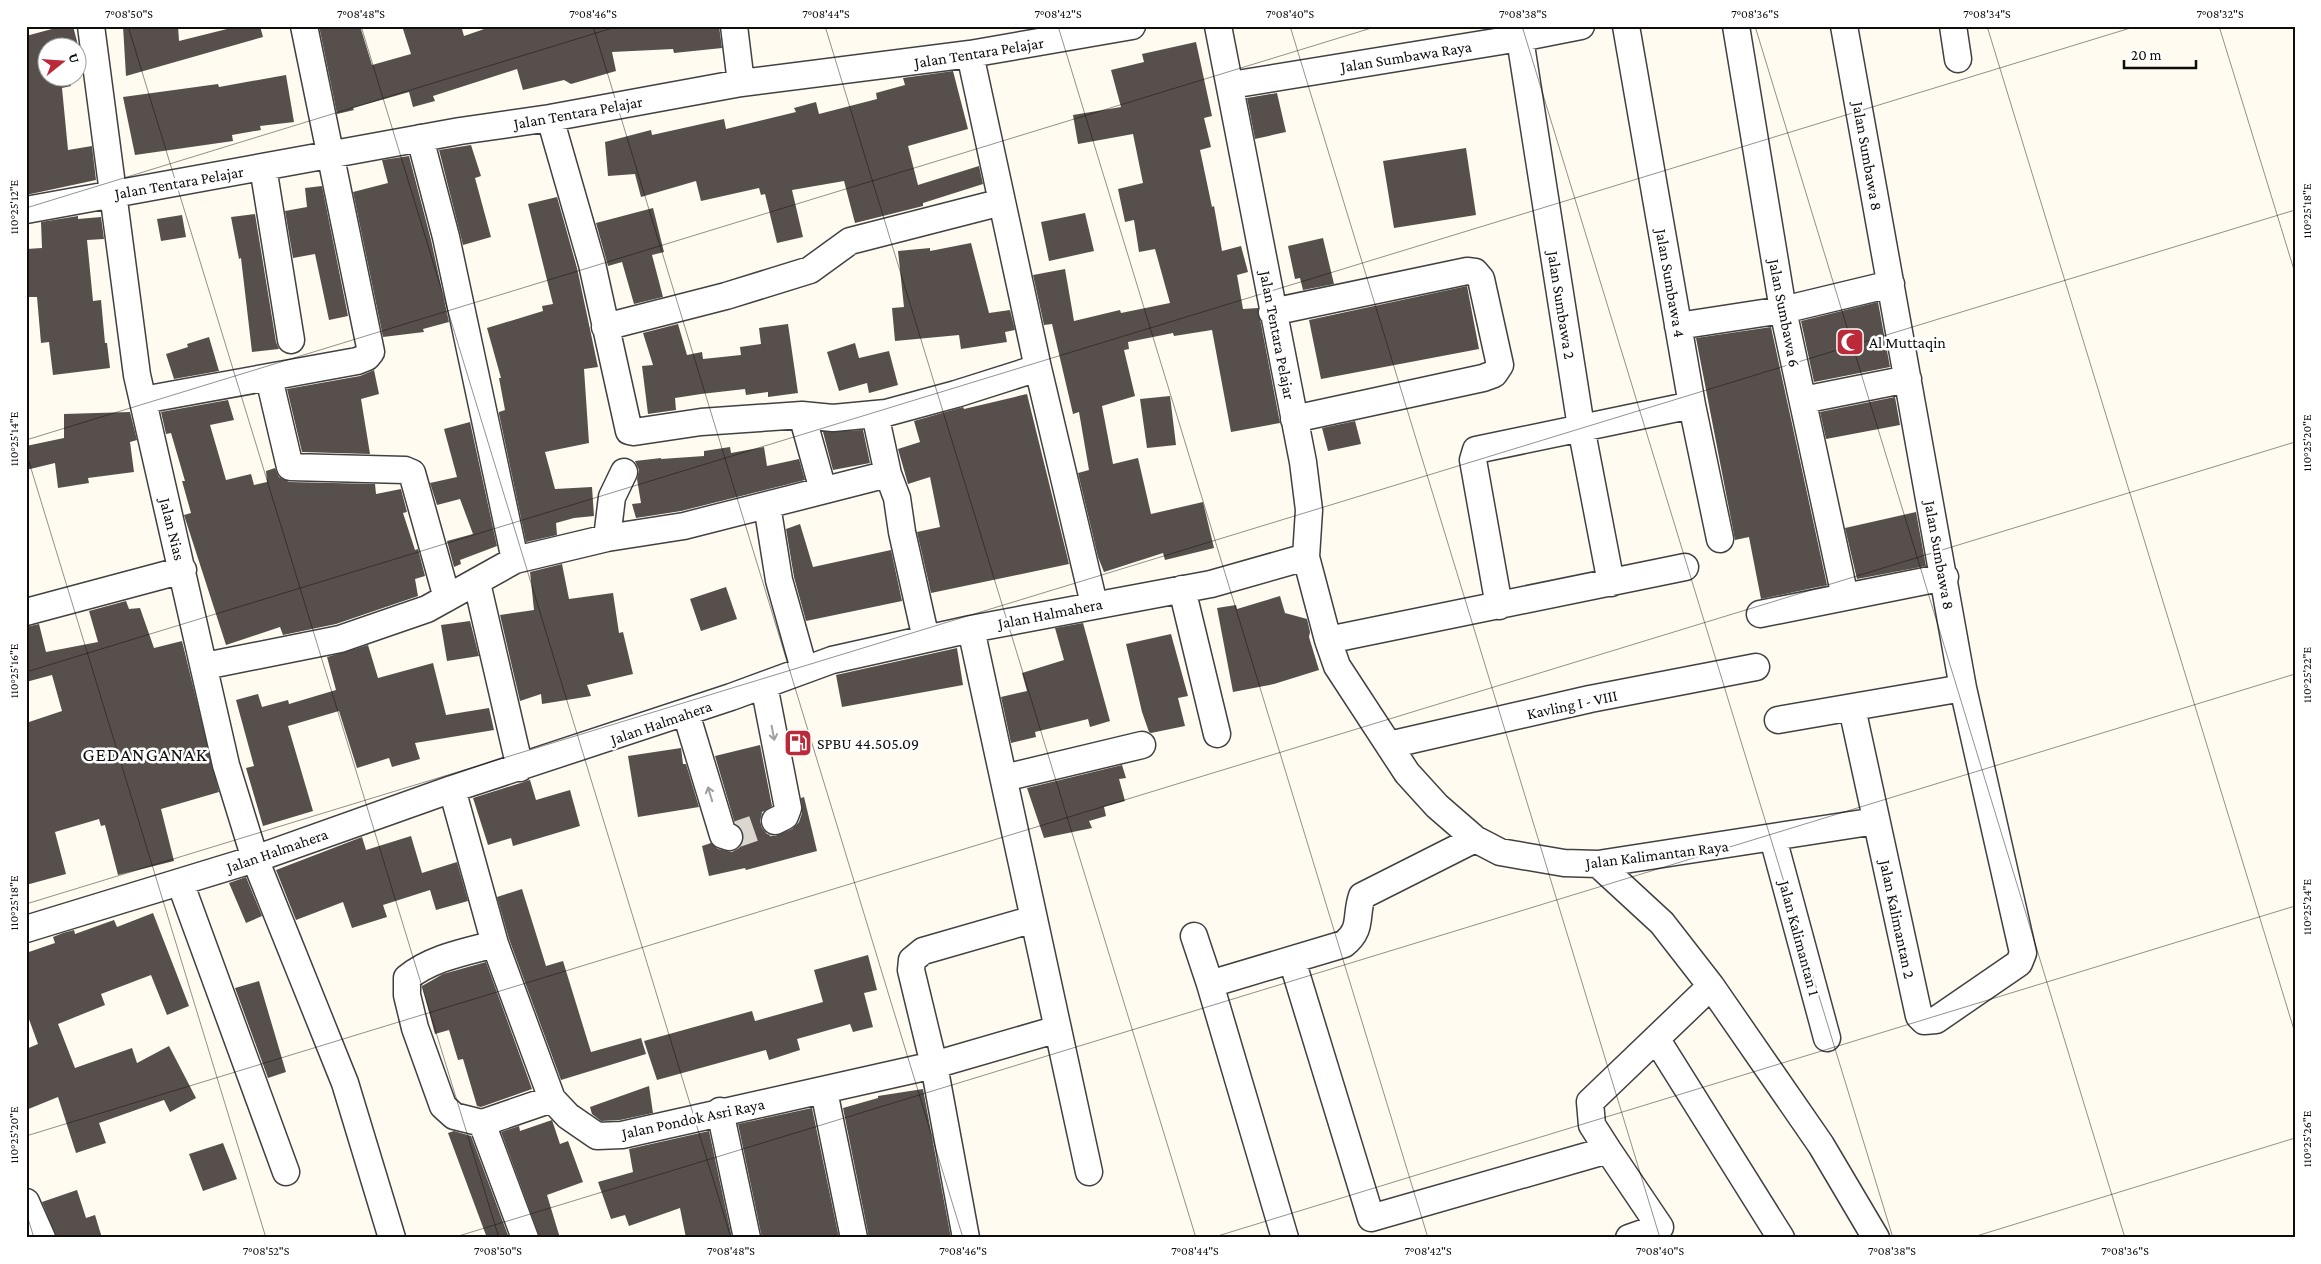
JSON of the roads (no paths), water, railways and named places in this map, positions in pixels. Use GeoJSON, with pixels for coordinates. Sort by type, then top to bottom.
{"type":"FeatureCollection","features":[{"type":"Feature","properties":{"kind":"street","name":"Jalan Nias"},"geometry":{"type":"LineString","coordinates":[[91,26],[137,375],[226,765],[255,859],[345,1083],[392,1238]]}},
{"type":"Feature","properties":{"kind":"street"},"geometry":{"type":"LineString","coordinates":[[143,400],[269,378],[356,360],[367,356],[371,352],[332,154],[304,26]]}},
{"type":"Feature","properties":{"kind":"street"},"geometry":{"type":"LineString","coordinates":[[734,26],[741,84]]}},
{"type":"Feature","properties":{"kind":"street","name":"Jalan Tentara Pelajar"},"geometry":{"type":"LineString","coordinates":[[26,210],[420,138],[550,118],[741,84],[970,54],[1132,26]]}},
{"type":"Feature","properties":{"kind":"street","name":"Jalan Tentara Pelajar"},"geometry":{"type":"LineString","coordinates":[[1218,26],[1231,84],[1272,312],[1294,419],[1309,510],[1306,557]]}},
{"type":"Feature","properties":{"kind":"street","name":"Jalan Sumbawa Raya"},"geometry":{"type":"LineString","coordinates":[[1231,84],[1519,32],[1581,26]]}},
{"type":"Feature","properties":{"kind":"street","name":"Jalan Sumbawa 4"},"geometry":{"type":"LineString","coordinates":[[1626,26],[1692,405],[1720,538]]}},
{"type":"Feature","properties":{"kind":"street","name":"Jalan Sumbawa 6"},"geometry":{"type":"LineString","coordinates":[[1736,26],[1783,310],[1845,597]]}},
{"type":"Feature","properties":{"kind":"street","name":"Jalan Sumbawa 8"},"geometry":{"type":"LineString","coordinates":[[1844,26],[1945,577],[1963,688],[2023,953],[2018,963],[1936,1020],[1924,1021],[1920,1016]]}},
{"type":"Feature","properties":{"kind":"street"},"geometry":{"type":"LineString","coordinates":[[1953,26],[1958,58]]}},
{"type":"Feature","properties":{"kind":"street","name":"Jalan Sumbawa 2"},"geometry":{"type":"LineString","coordinates":[[1519,32],[1581,427],[1611,583]]}},
{"type":"Feature","properties":{"kind":"street"},"geometry":{"type":"LineString","coordinates":[[970,54],[1038,368],[1094,604]]}},
{"type":"Feature","properties":{"kind":"street"},"geometry":{"type":"LineString","coordinates":[[550,118],[592,264],[629,431],[634,432],[701,422],[802,415],[833,418],[874,414],[956,394],[1038,368]]}},
{"type":"Feature","properties":{"kind":"street"},"geometry":{"type":"LineString","coordinates":[[420,138],[446,237],[515,560]]}},
{"type":"Feature","properties":{"kind":"street"},"geometry":{"type":"LineString","coordinates":[[263,166],[291,340]]}},
{"type":"Feature","properties":{"kind":"street"},"geometry":{"type":"LineString","coordinates":[[606,327],[726,296],[810,270],[850,241],[1002,202]]}},
{"type":"Feature","properties":{"kind":"street"},"geometry":{"type":"LineString","coordinates":[[1272,312],[1467,271],[1475,272],[1481,279],[1500,365],[1498,372],[1489,376],[1294,419]]}},
{"type":"Feature","properties":{"kind":"street"},"geometry":{"type":"LineString","coordinates":[[1678,326],[1783,310],[1890,284]]}},
{"type":"Feature","properties":{"kind":"street"},"geometry":{"type":"LineString","coordinates":[[269,378],[290,467],[405,470],[412,473],[447,598]]}},
{"type":"Feature","properties":{"kind":"street"},"geometry":{"type":"LineString","coordinates":[[1803,400],[1908,379]]}},
{"type":"Feature","properties":{"kind":"street"},"geometry":{"type":"LineString","coordinates":[[1499,606],[1473,460],[1474,452],[1481,448],[1692,405]]}},
{"type":"Feature","properties":{"kind":"street"},"geometry":{"type":"LineString","coordinates":[[874,414],[888,474],[897,498],[902,532],[926,639]]}},
{"type":"Feature","properties":{"kind":"street"},"geometry":{"type":"LineString","coordinates":[[802,415],[823,490]]}},
{"type":"Feature","properties":{"kind":"street"},"geometry":{"type":"LineString","coordinates":[[607,538],[612,497],[624,472]]}},
{"type":"Feature","properties":{"kind":"street"},"geometry":{"type":"LineString","coordinates":[[204,666],[340,639],[427,609],[477,583],[515,560],[607,538],[684,526],[888,474]]}},
{"type":"Feature","properties":{"kind":"street"},"geometry":{"type":"LineString","coordinates":[[767,504],[779,580],[804,669]]}},
{"type":"Feature","properties":{"kind":"street","name":"Jalan Halmahera"},"geometry":{"type":"LineString","coordinates":[[26,929],[255,859],[452,789],[686,713],[804,669],[971,629],[1094,604],[1182,589],[1273,568],[1306,557]]}},
{"type":"Feature","properties":{"kind":"street","name":"Jalan Kalimantan Raya"},"geometry":{"type":"LineString","coordinates":[[1306,557],[1328,640],[1337,666],[1407,773],[1437,806],[1475,839],[1500,852],[1564,863],[1598,864],[1876,821]]}},
{"type":"Feature","properties":{"kind":"street"},"geometry":{"type":"LineString","coordinates":[[1328,640],[1685,567]]}},
{"type":"Feature","properties":{"kind":"street"},"geometry":{"type":"LineString","coordinates":[[26,612],[183,570]]}},
{"type":"Feature","properties":{"kind":"street"},"geometry":{"type":"LineString","coordinates":[[1760,614],[1945,577]]}},
{"type":"Feature","properties":{"kind":"street"},"geometry":{"type":"LineString","coordinates":[[477,583],[520,768]]}},
{"type":"Feature","properties":{"kind":"street"},"geometry":{"type":"LineString","coordinates":[[1182,589],[1217,734]]}},
{"type":"Feature","properties":{"kind":"street"},"geometry":{"type":"LineString","coordinates":[[971,629],[1089,1172]]}},
{"type":"Feature","properties":{"kind":"street","name":"Kavling I - VIII"},"geometry":{"type":"LineString","coordinates":[[1389,745],[1590,699],[1756,666]]}},
{"type":"Feature","properties":{"kind":"street"},"geometry":{"type":"LineString","coordinates":[[764,685],[788,808],[785,816],[775,821]]}},
{"type":"Feature","properties":{"kind":"street"},"geometry":{"type":"LineString","coordinates":[[1778,720],[1963,688]]}},
{"type":"Feature","properties":{"kind":"street","name":"Jalan Kalimantan 2"},"geometry":{"type":"LineString","coordinates":[[1852,708],[1920,1016]]}},
{"type":"Feature","properties":{"kind":"street"},"geometry":{"type":"LineString","coordinates":[[686,713],[723,835],[729,836]]}},
{"type":"Feature","properties":{"kind":"street"},"geometry":{"type":"LineString","coordinates":[[1004,778],[1142,745]]}},
{"type":"Feature","properties":{"kind":"street","name":"Jalan Pondok Asri Raya"},"geometry":{"type":"LineString","coordinates":[[452,789],[495,944],[552,1099],[568,1116],[597,1136],[622,1135],[720,1112],[824,1091],[934,1065],[1058,1029]]}},
{"type":"Feature","properties":{"kind":"street","name":"Jalan Kalimantan 1"},"geometry":{"type":"LineString","coordinates":[[1774,838],[1828,1038]]}},
{"type":"Feature","properties":{"kind":"street"},"geometry":{"type":"LineString","coordinates":[[1210,984],[1344,944],[1357,929],[1362,896],[1475,839]]}},
{"type":"Feature","properties":{"kind":"street"},"geometry":{"type":"LineString","coordinates":[[1598,864],[1662,923],[1711,986],[1821,1145],[1876,1238]]}},
{"type":"Feature","properties":{"kind":"street"},"geometry":{"type":"LineString","coordinates":[[180,882],[286,1172]]}},
{"type":"Feature","properties":{"kind":"street"},"geometry":{"type":"LineString","coordinates":[[966,1238],[934,1065],[911,970],[912,960],[923,951],[1034,918]]}},
{"type":"Feature","properties":{"kind":"street"},"geometry":{"type":"LineString","coordinates":[[1194,936],[1285,1238]]}},
{"type":"Feature","properties":{"kind":"street"},"geometry":{"type":"LineString","coordinates":[[495,944],[444,958],[416,971],[407,978],[407,995],[415,1028],[444,1106],[454,1116],[482,1122],[552,1099]]}},
{"type":"Feature","properties":{"kind":"street"},"geometry":{"type":"LineString","coordinates":[[1292,960],[1374,1228],[1608,1150]]}},
{"type":"Feature","properties":{"kind":"street"},"geometry":{"type":"LineString","coordinates":[[1643,1236],[1658,1230],[1659,1225],[1592,1124],[1590,1102],[1657,1040],[1711,986]]}},
{"type":"Feature","properties":{"kind":"street"},"geometry":{"type":"LineString","coordinates":[[1657,1040],[1781,1238]]}},
{"type":"Feature","properties":{"kind":"street"},"geometry":{"type":"LineString","coordinates":[[824,1091],[854,1238]]}},
{"type":"Feature","properties":{"kind":"street"},"geometry":{"type":"LineString","coordinates":[[720,1112],[747,1238]]}},
{"type":"Feature","properties":{"kind":"street"},"geometry":{"type":"LineString","coordinates":[[482,1122],[525,1238]]}},
{"type":"Feature","properties":{"kind":"street"},"geometry":{"type":"LineString","coordinates":[[26,1202],[42,1238]]}},
{"type":"Feature","properties":{"kind":"tunnel"},"geometry":{"type":"LineString","coordinates":[[729,837],[775,821]]}},
{"type":"Feature","properties":{"kind":"place","name":"Al Muttaqin"},"geometry":{"type":"Point","coordinates":[1850,342]}},
{"type":"Feature","properties":{"kind":"place","name":"SPBU 44.505.09"},"geometry":{"type":"Point","coordinates":[798,743]}},
{"type":"Feature","properties":{"kind":"district","name":"GEDANGANAK"},"geometry":{"type":"Point","coordinates":[145,754]}}]}
